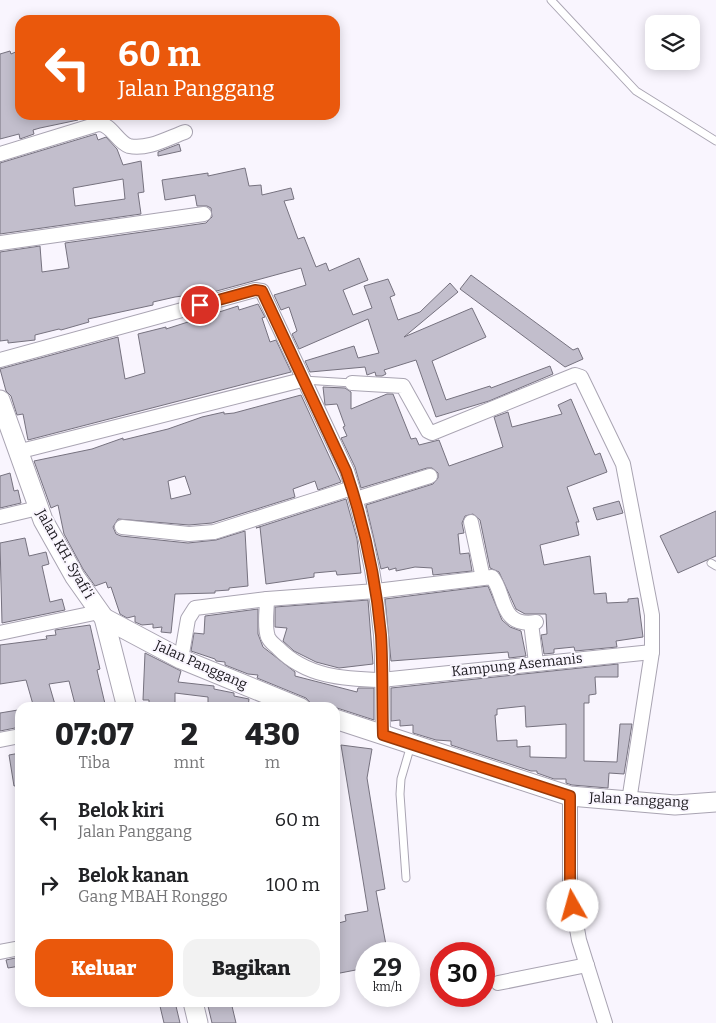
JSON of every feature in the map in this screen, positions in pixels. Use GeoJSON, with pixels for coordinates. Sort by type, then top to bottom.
{"type":"FeatureCollection","features":[{"type":"Feature","properties":{"kind":"main road","name":"Jalan KH. Syafi'i"},"geometry":{"type":"LineString","coordinates":[[0,400],[38,508],[75,577],[101,615],[125,702]]}},
{"type":"Feature","properties":{"kind":"main road","name":"Jalan Panggang"},"geometry":{"type":"LineString","coordinates":[[101,615],[181,659],[286,702]]}},
{"type":"Feature","properties":{"kind":"main road","name":"Jalan Panggang"},"geometry":{"type":"LineString","coordinates":[[340,721],[570,796],[675,805],[716,802]]}},
{"type":"Feature","properties":{"kind":"main road"},"geometry":{"type":"LineString","coordinates":[[194,1007],[198,1023]]}},
{"type":"Feature","properties":{"kind":"street"},"geometry":{"type":"LineString","coordinates":[[0,154],[98,124],[107,126],[122,142],[139,147],[186,132]]}},
{"type":"Feature","properties":{"kind":"street"},"geometry":{"type":"LineString","coordinates":[[0,243],[204,214]]}},
{"type":"Feature","properties":{"kind":"street"},"geometry":{"type":"LineString","coordinates":[[0,360],[259,290],[264,296],[346,471],[354,494],[376,591],[381,637],[383,735]]}},
{"type":"Feature","properties":{"kind":"street"},"geometry":{"type":"LineString","coordinates":[[352,382],[403,386],[428,431],[432,433],[575,375],[581,377],[623,464],[652,615],[652,652],[629,801]]}},
{"type":"Feature","properties":{"kind":"street"},"geometry":{"type":"LineString","coordinates":[[17,452],[302,380]]}},
{"type":"Feature","properties":{"kind":"street"},"geometry":{"type":"LineString","coordinates":[[122,527],[189,534],[214,532],[354,494],[430,476]]}},
{"type":"Feature","properties":{"kind":"street"},"geometry":{"type":"LineString","coordinates":[[0,517],[38,508]]}},
{"type":"Feature","properties":{"kind":"street"},"geometry":{"type":"LineString","coordinates":[[471,522],[483,578]]}},
{"type":"Feature","properties":{"kind":"street"},"geometry":{"type":"LineString","coordinates":[[181,659],[188,619],[195,608],[268,599],[376,591],[494,578],[507,613],[534,623],[536,663]]}},
{"type":"Feature","properties":{"kind":"street","name":"Kampung Asemanis"},"geometry":{"type":"LineString","coordinates":[[268,599],[268,636],[286,656],[323,675],[345,679],[382,680],[652,652]]}},
{"type":"Feature","properties":{"kind":"street"},"geometry":{"type":"LineString","coordinates":[[0,633],[101,615]]}},
{"type":"Feature","properties":{"kind":"street"},"geometry":{"type":"LineString","coordinates":[[0,740],[15,737]]}},
{"type":"Feature","properties":{"kind":"street"},"geometry":{"type":"LineString","coordinates":[[570,796],[570,889],[580,940],[605,1023]]}},
{"type":"Feature","properties":{"kind":"street"},"geometry":{"type":"LineString","coordinates":[[0,952],[15,949]]}},
{"type":"Feature","properties":{"kind":"street"},"geometry":{"type":"LineString","coordinates":[[498,983],[587,965]]}},
{"type":"Feature","properties":{"kind":"lane"},"geometry":{"type":"LineString","coordinates":[[551,0],[636,90],[716,141]]}},
{"type":"Feature","properties":{"kind":"lane"},"geometry":{"type":"LineString","coordinates":[[302,380],[352,382]]}},
{"type":"Feature","properties":{"kind":"lane"},"geometry":{"type":"LineString","coordinates":[[406,878],[400,794],[401,779],[411,744]]}},
{"type":"Feature","properties":{"kind":"building"},"geometry":{"type":"Polygon","coordinates":[[[10,51],[11,54],[15,52],[15,120],[78,120],[33,130],[34,134],[20,139],[19,134],[0,139],[0,54],[10,51]]]}},
{"type":"Feature","properties":{"kind":"building"},"geometry":{"type":"Polygon","coordinates":[[[96,134],[98,140],[106,137],[117,149],[123,165],[141,161],[144,192],[138,193],[141,214],[0,234],[0,163],[96,134]],[[123,179],[73,188],[75,206],[125,199],[123,179]]]}},
{"type":"Feature","properties":{"kind":"building"},"geometry":{"type":"Polygon","coordinates":[[[179,144],[181,151],[158,156],[158,152],[179,144]]]}},
{"type":"Feature","properties":{"kind":"building"},"geometry":{"type":"Polygon","coordinates":[[[245,168],[249,186],[261,185],[262,195],[291,188],[294,199],[284,201],[298,239],[304,237],[316,267],[326,263],[329,271],[359,258],[368,280],[343,290],[353,315],[372,308],[364,286],[388,279],[395,295],[390,297],[398,320],[420,312],[450,283],[458,292],[404,337],[472,308],[486,337],[432,361],[446,400],[490,386],[491,388],[550,366],[553,374],[489,401],[436,417],[416,360],[384,370],[386,374],[382,376],[376,376],[375,372],[367,375],[365,367],[310,372],[305,361],[354,346],[358,358],[379,353],[368,319],[299,349],[292,334],[297,331],[289,307],[281,310],[274,295],[306,285],[301,268],[191,298],[190,295],[175,297],[153,302],[153,305],[88,319],[89,322],[35,335],[35,340],[8,343],[8,340],[0,341],[0,252],[40,246],[42,272],[69,268],[65,243],[206,223],[212,217],[211,208],[197,206],[195,195],[165,200],[162,180],[208,173],[208,176],[245,168]]]}},
{"type":"Feature","properties":{"kind":"building"},"geometry":{"type":"Polygon","coordinates":[[[471,275],[573,350],[578,348],[583,359],[565,367],[460,289],[471,275]]]}},
{"type":"Feature","properties":{"kind":"building"},"geometry":{"type":"Polygon","coordinates":[[[258,304],[265,317],[262,318],[270,342],[276,340],[291,372],[28,440],[23,414],[17,415],[11,396],[6,391],[0,369],[118,337],[125,379],[145,373],[138,334],[166,327],[166,329],[238,306],[239,310],[258,304]]]}},
{"type":"Feature","properties":{"kind":"building"},"geometry":{"type":"Polygon","coordinates":[[[323,387],[345,388],[351,392],[351,409],[387,394],[393,394],[411,439],[416,438],[419,445],[439,440],[449,466],[503,447],[494,417],[508,412],[512,427],[562,414],[558,405],[571,399],[595,455],[600,453],[607,472],[567,487],[579,522],[576,522],[579,535],[540,545],[544,565],[590,556],[594,594],[606,593],[607,603],[628,602],[628,599],[638,598],[643,637],[616,641],[617,647],[575,651],[574,647],[554,649],[554,653],[544,654],[541,635],[547,634],[546,614],[525,614],[516,609],[499,572],[490,568],[480,520],[473,514],[465,516],[462,523],[464,533],[458,534],[460,554],[469,553],[472,571],[433,575],[432,568],[415,567],[396,571],[396,568],[389,570],[388,567],[381,569],[366,505],[433,484],[438,478],[438,473],[432,468],[427,468],[361,488],[355,467],[341,438],[347,436],[337,404],[325,405],[323,387]]]}},
{"type":"Feature","properties":{"kind":"building"},"geometry":{"type":"Polygon","coordinates":[[[301,395],[341,482],[318,490],[315,481],[293,489],[295,497],[212,523],[189,525],[118,519],[113,527],[116,534],[121,536],[188,543],[216,540],[245,531],[248,586],[229,588],[229,590],[215,591],[215,593],[175,594],[171,633],[161,632],[162,627],[153,628],[153,624],[142,625],[135,622],[135,616],[127,618],[120,614],[111,587],[108,588],[106,582],[95,586],[83,569],[64,534],[58,505],[51,508],[34,461],[92,449],[123,438],[123,440],[168,429],[202,417],[224,412],[224,414],[301,395]],[[185,476],[168,481],[171,499],[191,494],[185,476]]]}},
{"type":"Feature","properties":{"kind":"building"},"geometry":{"type":"Polygon","coordinates":[[[10,473],[14,491],[18,490],[21,503],[0,508],[0,476],[10,473]]]}},
{"type":"Feature","properties":{"kind":"building"},"geometry":{"type":"Polygon","coordinates":[[[346,499],[357,539],[361,573],[337,575],[336,571],[314,573],[314,577],[266,584],[260,527],[256,528],[346,499]]]}},
{"type":"Feature","properties":{"kind":"building"},"geometry":{"type":"Polygon","coordinates":[[[619,501],[623,513],[597,520],[593,508],[619,501]]]}},
{"type":"Feature","properties":{"kind":"building"},"geometry":{"type":"Polygon","coordinates":[[[716,511],[716,556],[678,573],[660,536],[716,511]]]}},
{"type":"Feature","properties":{"kind":"building"},"geometry":{"type":"Polygon","coordinates":[[[25,538],[29,556],[46,552],[49,564],[42,566],[50,602],[62,599],[65,610],[2,623],[0,543],[25,538]]]}},
{"type":"Feature","properties":{"kind":"building"},"geometry":{"type":"Polygon","coordinates":[[[488,586],[502,620],[510,627],[521,631],[526,656],[509,658],[508,652],[391,661],[385,599],[488,586]]]}},
{"type":"Feature","properties":{"kind":"building"},"geometry":{"type":"Polygon","coordinates":[[[368,600],[373,664],[339,668],[316,662],[294,651],[283,641],[287,628],[275,627],[275,607],[368,600]]]}},
{"type":"Feature","properties":{"kind":"building"},"geometry":{"type":"Polygon","coordinates":[[[258,609],[258,634],[263,647],[295,672],[295,676],[357,692],[358,688],[374,688],[374,720],[340,709],[340,702],[310,702],[306,698],[257,678],[258,675],[248,674],[225,665],[225,662],[216,661],[191,651],[194,633],[204,634],[205,616],[258,609]]]}},
{"type":"Feature","properties":{"kind":"building"},"geometry":{"type":"Polygon","coordinates":[[[90,625],[100,669],[97,670],[105,702],[74,702],[69,681],[49,684],[54,702],[32,702],[26,680],[0,684],[0,645],[47,639],[46,636],[56,635],[55,630],[90,625]]]}},
{"type":"Feature","properties":{"kind":"building"},"geometry":{"type":"Polygon","coordinates":[[[145,653],[181,671],[178,682],[214,686],[214,689],[234,693],[234,696],[249,699],[249,702],[208,702],[208,697],[175,693],[175,702],[149,702],[149,700],[143,700],[145,653]]]}},
{"type":"Feature","properties":{"kind":"building"},"geometry":{"type":"Polygon","coordinates":[[[618,664],[618,677],[595,677],[596,694],[589,695],[589,703],[584,703],[584,761],[617,762],[620,724],[632,724],[624,774],[609,773],[608,788],[572,785],[566,783],[566,779],[554,779],[537,773],[537,771],[531,771],[451,745],[451,741],[436,740],[413,733],[413,725],[400,726],[400,720],[391,721],[391,688],[618,664]],[[525,706],[497,709],[497,715],[495,715],[497,741],[517,740],[517,747],[530,746],[530,757],[566,758],[566,724],[526,727],[525,706]]]}},
{"type":"Feature","properties":{"kind":"building"},"geometry":{"type":"Polygon","coordinates":[[[15,710],[15,728],[0,731],[0,713],[15,710]]]}},
{"type":"Feature","properties":{"kind":"building"},"geometry":{"type":"Polygon","coordinates":[[[341,745],[372,749],[367,778],[385,889],[376,891],[385,942],[355,942],[355,970],[340,973],[340,923],[346,921],[345,915],[368,911],[341,745]]]}},
{"type":"Feature","properties":{"kind":"building"},"geometry":{"type":"Polygon","coordinates":[[[15,754],[15,786],[14,786],[9,755],[15,754]]]}},
{"type":"Feature","properties":{"kind":"building"},"geometry":{"type":"Polygon","coordinates":[[[15,958],[15,967],[8,968],[6,960],[15,958]]]}},
{"type":"Feature","properties":{"kind":"building"},"geometry":{"type":"Polygon","coordinates":[[[160,1007],[176,1007],[180,1023],[164,1023],[160,1007]]]}},
{"type":"Feature","properties":{"kind":"building"},"geometry":{"type":"Polygon","coordinates":[[[208,1007],[232,1007],[236,1023],[212,1023],[208,1007]]]}},
{"type":"Feature","properties":{"kind":"route"},"geometry":{"type":"LineString","coordinates":[[200,305],[255,290],[262,291],[346,471],[356,499],[376,591],[381,637],[383,735],[570,796],[570,889],[573,906]]}}]}
